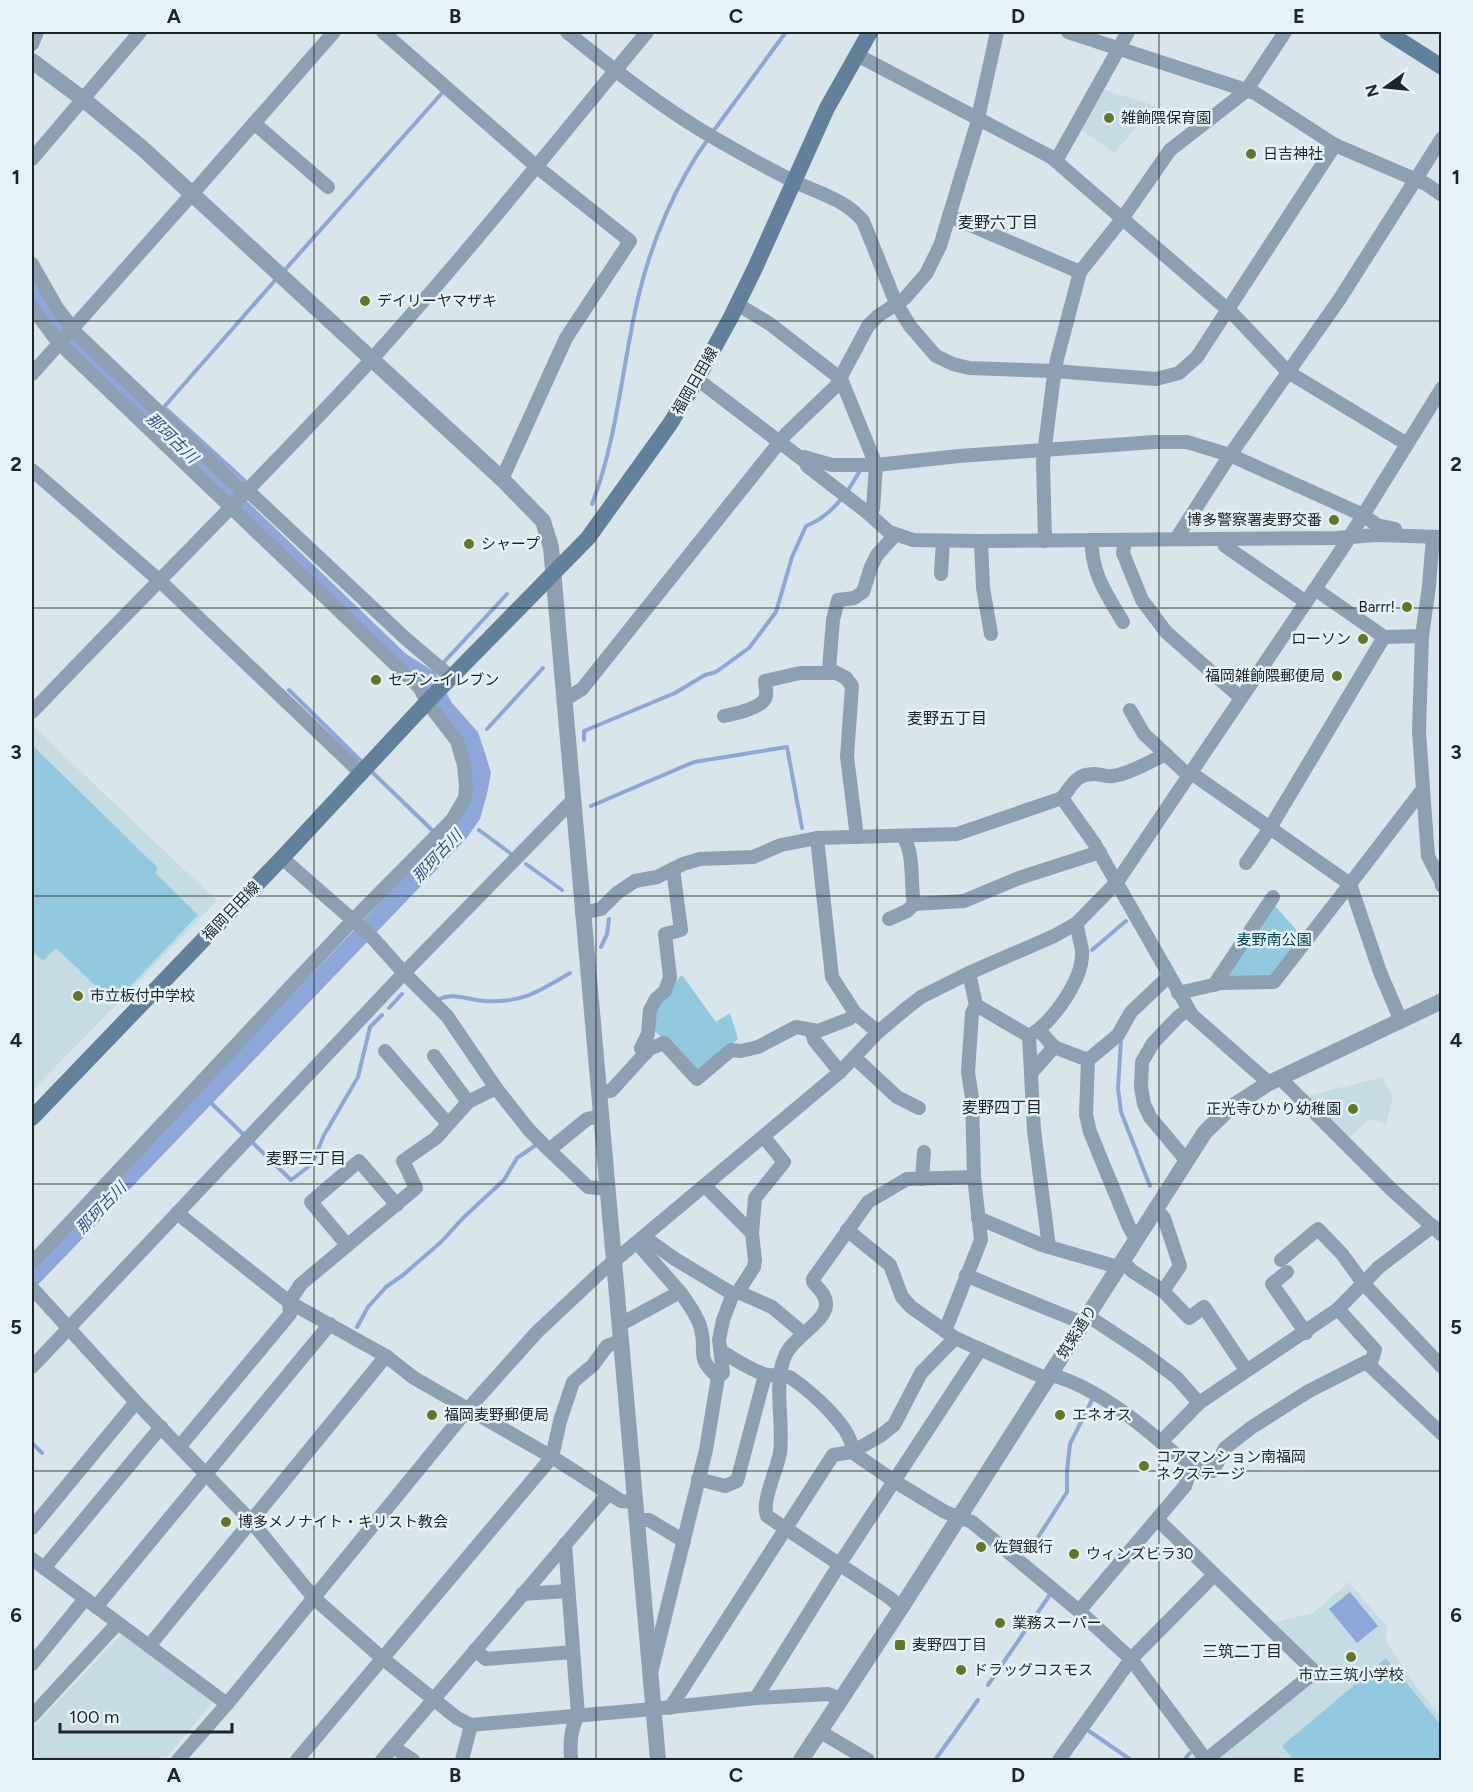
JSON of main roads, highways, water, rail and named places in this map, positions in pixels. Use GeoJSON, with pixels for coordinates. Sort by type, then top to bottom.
{"type":"FeatureCollection","features":[{"type":"Feature","properties":{"kind":"main road","name":"福岡日田線"},"geometry":{"type":"LineString","coordinates":[[32,1118],[282,858],[427,702],[588,538],[670,424],[697,379],[737,304],[827,108],[870,32]]}},
{"type":"Feature","properties":{"kind":"main road"},"geometry":{"type":"LineString","coordinates":[[1387,32],[1442,67]]}},
{"type":"Feature","properties":{"kind":"water","name":"那珂古川"},"geometry":{"type":"Polygon","coordinates":[[[32,271],[46,297],[246,500],[406,654],[435,672],[452,703],[478,732],[491,773],[480,819],[466,839],[32,1291],[32,1268],[436,844],[469,775],[438,713],[67,346],[32,302],[32,271]]]}},
{"type":"Feature","properties":{"kind":"water"},"geometry":{"type":"Polygon","coordinates":[[[1350,1592],[1378,1626],[1357,1643],[1329,1609],[1350,1592]]]}},
{"type":"Feature","properties":{"kind":"waterway"},"geometry":{"type":"LineString","coordinates":[[712,133],[786,32]]}},
{"type":"Feature","properties":{"kind":"waterway"},"geometry":{"type":"LineString","coordinates":[[283,272],[442,93]]}},
{"type":"Feature","properties":{"kind":"waterway"},"geometry":{"type":"LineString","coordinates":[[592,504],[608,453],[633,320],[651,254],[666,213],[696,156],[708,139]]}},
{"type":"Feature","properties":{"kind":"waterway","name":"那珂古川"},"geometry":{"type":"LineString","coordinates":[[242,485],[245,481],[164,407],[278,277]]}},
{"type":"Feature","properties":{"kind":"waterway"},"geometry":{"type":"LineString","coordinates":[[584,740],[584,731],[675,693],[705,675],[716,672],[749,648],[776,612],[792,557],[806,526],[831,510],[845,495],[861,469]]}},
{"type":"Feature","properties":{"kind":"waterway"},"geometry":{"type":"LineString","coordinates":[[444,662],[507,594]]}},
{"type":"Feature","properties":{"kind":"waterway"},"geometry":{"type":"LineString","coordinates":[[487,729],[543,668]]}},
{"type":"Feature","properties":{"kind":"waterway"},"geometry":{"type":"LineString","coordinates":[[289,690],[363,763]]}},
{"type":"Feature","properties":{"kind":"waterway"},"geometry":{"type":"LineString","coordinates":[[591,806],[694,762],[787,747],[802,828]]}},
{"type":"Feature","properties":{"kind":"waterway"},"geometry":{"type":"LineString","coordinates":[[371,771],[434,832]]}},
{"type":"Feature","properties":{"kind":"waterway"},"geometry":{"type":"LineString","coordinates":[[479,830],[510,853]]}},
{"type":"Feature","properties":{"kind":"waterway"},"geometry":{"type":"LineString","coordinates":[[526,864],[562,890]]}},
{"type":"Feature","properties":{"kind":"waterway"},"geometry":{"type":"LineString","coordinates":[[601,947],[607,934],[609,919]]}},
{"type":"Feature","properties":{"kind":"waterway"},"geometry":{"type":"LineString","coordinates":[[1092,950],[1126,921]]}},
{"type":"Feature","properties":{"kind":"waterway"},"geometry":{"type":"LineString","coordinates":[[439,999],[456,996],[484,1001],[520,998],[539,991],[570,973]]}},
{"type":"Feature","properties":{"kind":"waterway"},"geometry":{"type":"LineString","coordinates":[[389,1008],[402,994]]}},
{"type":"Feature","properties":{"kind":"waterway"},"geometry":{"type":"LineString","coordinates":[[291,1180],[312,1164],[324,1135],[358,1077],[370,1027],[382,1015]]}},
{"type":"Feature","properties":{"kind":"waterway"},"geometry":{"type":"LineString","coordinates":[[1121,1040],[1118,1088],[1121,1112],[1150,1186]]}},
{"type":"Feature","properties":{"kind":"waterway"},"geometry":{"type":"LineString","coordinates":[[209,1101],[245,1136]]}},
{"type":"Feature","properties":{"kind":"waterway"},"geometry":{"type":"LineString","coordinates":[[251,1141],[291,1180]]}},
{"type":"Feature","properties":{"kind":"waterway"},"geometry":{"type":"LineString","coordinates":[[357,1327],[368,1307],[386,1287],[441,1242],[504,1180],[517,1158],[536,1145]]}},
{"type":"Feature","properties":{"kind":"waterway"},"geometry":{"type":"LineString","coordinates":[[1028,1553],[1067,1492],[1070,1444],[1092,1400]]}},
{"type":"Feature","properties":{"kind":"waterway"},"geometry":{"type":"LineString","coordinates":[[32,1443],[42,1453]]}},
{"type":"Feature","properties":{"kind":"waterway"},"geometry":{"type":"LineString","coordinates":[[988,1685],[1049,1596]]}},
{"type":"Feature","properties":{"kind":"waterway"},"geometry":{"type":"LineString","coordinates":[[935,1760],[978,1700]]}},
{"type":"Feature","properties":{"kind":"waterway"},"geometry":{"type":"LineString","coordinates":[[1089,1731],[1131,1760]]}},
{"type":"Feature","properties":{"kind":"waterway"},"geometry":{"type":"LineString","coordinates":[[1184,1760],[1190,1753]]}},
{"type":"Feature","properties":{"kind":"railway"},"geometry":{"type":"LineString","coordinates":[[1442,655],[1442,772]]}},
{"type":"Feature","properties":{"kind":"place","name":"雑餉隈保育園"},"geometry":{"type":"Point","coordinates":[1109,118]}},
{"type":"Feature","properties":{"kind":"place","name":"日吉神社"},"geometry":{"type":"Point","coordinates":[1251,154]}},
{"type":"Feature","properties":{"kind":"place","name":"デイリーヤマザキ"},"geometry":{"type":"Point","coordinates":[365,301]}},
{"type":"Feature","properties":{"kind":"place","name":"博多警察署麦野交番"},"geometry":{"type":"Point","coordinates":[1334,520]}},
{"type":"Feature","properties":{"kind":"place","name":"シャープ"},"geometry":{"type":"Point","coordinates":[469,544]}},
{"type":"Feature","properties":{"kind":"place","name":"Barrr!"},"geometry":{"type":"Point","coordinates":[1407,607]}},
{"type":"Feature","properties":{"kind":"place","name":"ローソン"},"geometry":{"type":"Point","coordinates":[1363,639]}},
{"type":"Feature","properties":{"kind":"place","name":"福岡雑餉隈郵便局"},"geometry":{"type":"Point","coordinates":[1337,676]}},
{"type":"Feature","properties":{"kind":"place","name":"セブン-イレブン"},"geometry":{"type":"Point","coordinates":[376,680]}},
{"type":"Feature","properties":{"kind":"place","name":"市立板付中学校"},"geometry":{"type":"Point","coordinates":[78,996]}},
{"type":"Feature","properties":{"kind":"place","name":"正光寺ひかり幼稚園"},"geometry":{"type":"Point","coordinates":[1353,1109]}},
{"type":"Feature","properties":{"kind":"place","name":"福岡麦野郵便局"},"geometry":{"type":"Point","coordinates":[432,1415]}},
{"type":"Feature","properties":{"kind":"place","name":"エネオス"},"geometry":{"type":"Point","coordinates":[1060,1415]}},
{"type":"Feature","properties":{"kind":"place","name":"コアマンション南福岡 ネクステージ"},"geometry":{"type":"Point","coordinates":[1144,1466]}},
{"type":"Feature","properties":{"kind":"place","name":"博多メノナイト・キリスト教会"},"geometry":{"type":"Point","coordinates":[226,1522]}},
{"type":"Feature","properties":{"kind":"place","name":"佐賀銀行"},"geometry":{"type":"Point","coordinates":[981,1547]}},
{"type":"Feature","properties":{"kind":"place","name":"ウィンズビラ30"},"geometry":{"type":"Point","coordinates":[1074,1554]}},
{"type":"Feature","properties":{"kind":"place","name":"業務スーパー"},"geometry":{"type":"Point","coordinates":[1000,1623]}},
{"type":"Feature","properties":{"kind":"place","name":"麦野四丁目"},"geometry":{"type":"Point","coordinates":[900,1645]}},
{"type":"Feature","properties":{"kind":"place","name":"市立三筑小学校"},"geometry":{"type":"Point","coordinates":[1351,1657]}},
{"type":"Feature","properties":{"kind":"place","name":"ドラッグコスモス"},"geometry":{"type":"Point","coordinates":[961,1670]}},
{"type":"Feature","properties":{"kind":"district","name":"麦野六丁目"},"geometry":{"type":"Point","coordinates":[998,222]}},
{"type":"Feature","properties":{"kind":"district","name":"麦野五丁目"},"geometry":{"type":"Point","coordinates":[947,718]}},
{"type":"Feature","properties":{"kind":"district","name":"麦野四丁目"},"geometry":{"type":"Point","coordinates":[1002,1107]}},
{"type":"Feature","properties":{"kind":"district","name":"麦野三丁目"},"geometry":{"type":"Point","coordinates":[306,1158]}},
{"type":"Feature","properties":{"kind":"district","name":"三筑二丁目"},"geometry":{"type":"Point","coordinates":[1242,1651]}},
{"type":"Feature","properties":{"kind":"park label","name":"麦野南公園"},"geometry":{"type":"Point","coordinates":[1274,940]}}]}
